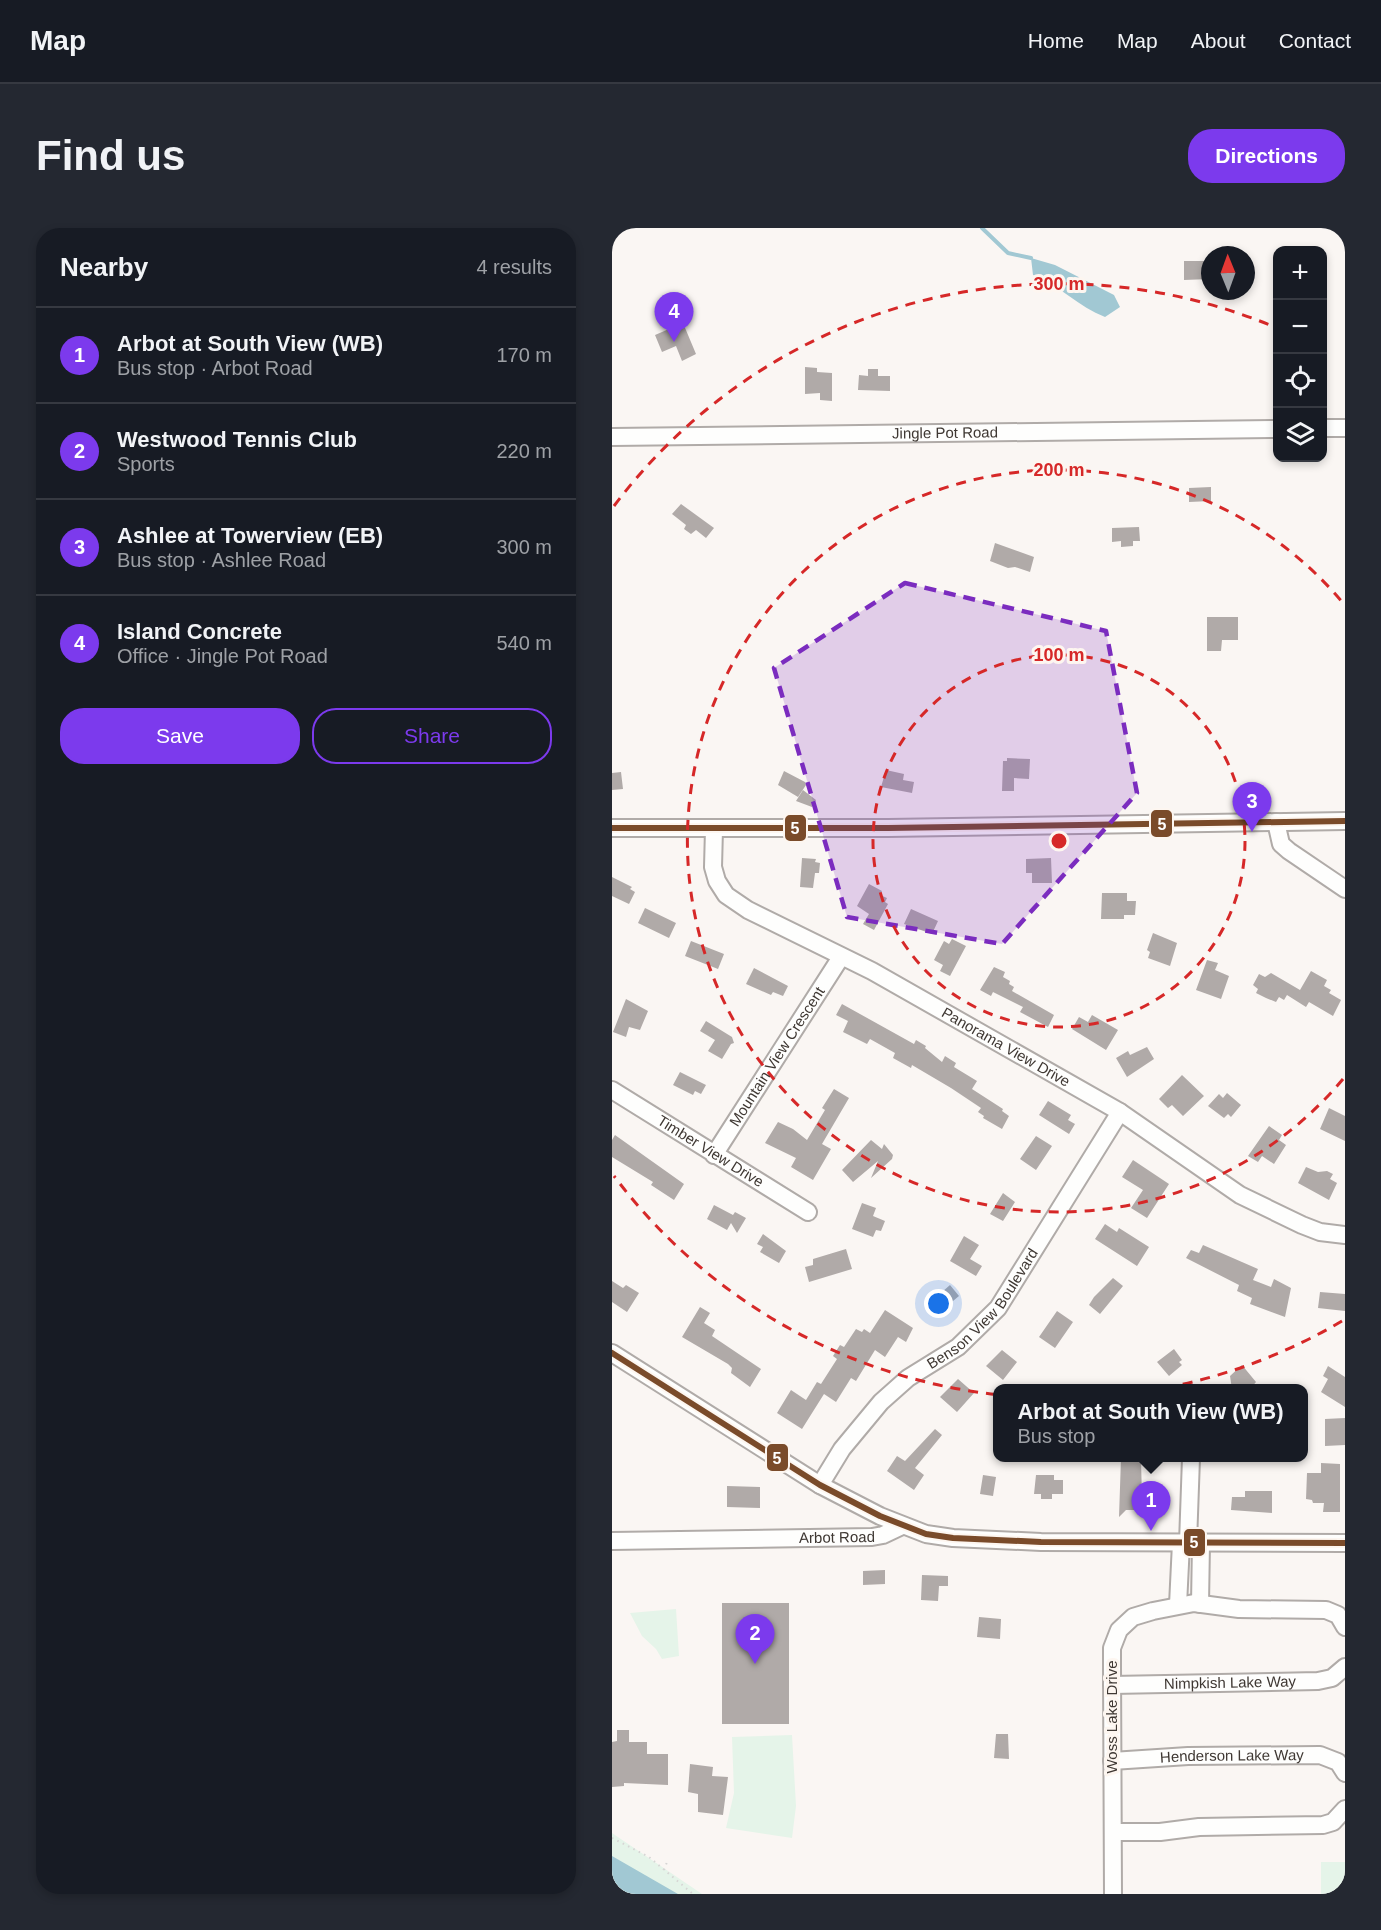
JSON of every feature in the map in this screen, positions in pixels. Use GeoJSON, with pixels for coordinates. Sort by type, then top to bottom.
{"type":"FeatureCollection","features":[{"type":"Feature","properties":{"kind":"street"},"geometry":{"type":"LineString","coordinates":[[1327,428],[1345,428]]}},
{"type":"Feature","properties":{"kind":"street","name":"Jingle Pot Road"},"geometry":{"type":"LineString","coordinates":[[612,438],[1273,429]]}},
{"type":"Feature","properties":{"kind":"street"},"geometry":{"type":"LineString","coordinates":[[612,828],[714,829],[1345,821]]}},
{"type":"Feature","properties":{"kind":"street"},"geometry":{"type":"LineString","coordinates":[[1276,822],[1281,844],[1345,889]]}},
{"type":"Feature","properties":{"kind":"street","name":"Panorama View Drive"},"geometry":{"type":"LineString","coordinates":[[714,829],[713,867],[717,881],[726,895],[748,910],[872,971],[1120,1112],[1240,1195],[1320,1232],[1345,1235]]}},
{"type":"Feature","properties":{"kind":"street","name":"Mountain View Crescent"},"geometry":{"type":"LineString","coordinates":[[714,1155],[842,957]]}},
{"type":"Feature","properties":{"kind":"street","name":"Timber View Drive"},"geometry":{"type":"LineString","coordinates":[[612,1090],[808,1212]]}},
{"type":"Feature","properties":{"kind":"street","name":"Benson View Boulevard"},"geometry":{"type":"LineString","coordinates":[[820,1485],[842,1449],[881,1402],[908,1378],[958,1347],[998,1308],[1120,1112]]}},
{"type":"Feature","properties":{"kind":"street"},"geometry":{"type":"LineString","coordinates":[[612,1353],[820,1485],[902,1526],[926,1534],[953,1538],[1190,1543],[1345,1543]]}},
{"type":"Feature","properties":{"kind":"street"},"geometry":{"type":"LineString","coordinates":[[1191,1462],[1190,1543],[1200,1604],[1239,1609],[1326,1610],[1338,1615],[1345,1627]]}},
{"type":"Feature","properties":{"kind":"street","name":"Arbot Road"},"geometry":{"type":"LineString","coordinates":[[612,1541],[872,1537],[883,1535],[902,1526]]}},
{"type":"Feature","properties":{"kind":"street"},"geometry":{"type":"LineString","coordinates":[[1178,1605],[1190,1543]]}},
{"type":"Feature","properties":{"kind":"street","name":"Woss Lake Drive"},"geometry":{"type":"LineString","coordinates":[[1113,1894],[1112,1648],[1119,1630],[1133,1617],[1178,1605],[1200,1604]]}},
{"type":"Feature","properties":{"kind":"street","name":"Nimpkish Lake Way"},"geometry":{"type":"LineString","coordinates":[[1112,1685],[1318,1681],[1332,1678],[1345,1667]]}},
{"type":"Feature","properties":{"kind":"street","name":"Henderson Lake Way"},"geometry":{"type":"LineString","coordinates":[[1112,1761],[1188,1756],[1320,1755],[1338,1762],[1345,1773]]}},
{"type":"Feature","properties":{"kind":"street"},"geometry":{"type":"LineString","coordinates":[[1113,1832],[1160,1832],[1199,1827],[1323,1825],[1333,1822],[1345,1809]]}},
{"type":"Feature","properties":{"kind":"path"},"geometry":{"type":"LineString","coordinates":[[612,1838],[649,1857],[693,1894]]}},
{"type":"Feature","properties":{"kind":"path"},"geometry":{"type":"LineString","coordinates":[[663,1870],[667,1862]]}},
{"type":"Feature","properties":{"kind":"highlighted area"},"geometry":{"type":"Polygon","coordinates":[[[905,583],[1106,631],[1137,793],[1002,944],[847,917],[774,668],[905,583]]]}},
{"type":"Feature","properties":{"kind":"shaded area"},"geometry":{"type":"Polygon","coordinates":[[[676,1609],[679,1656],[662,1659],[656,1649],[642,1636],[630,1613],[676,1609]]]}},
{"type":"Feature","properties":{"kind":"shaded area"},"geometry":{"type":"Polygon","coordinates":[[[792,1735],[796,1806],[792,1838],[726,1828],[734,1793],[732,1737],[792,1735]]]}},
{"type":"Feature","properties":{"kind":"shaded area"},"geometry":{"type":"Polygon","coordinates":[[[612,1833],[702,1894],[612,1894],[612,1833]]]}},
{"type":"Feature","properties":{"kind":"shaded area"},"geometry":{"type":"Polygon","coordinates":[[[1321,1862],[1345,1862],[1345,1894],[1321,1894],[1321,1862]]]}},
{"type":"Feature","properties":{"kind":"water"},"geometry":{"type":"Polygon","coordinates":[[[1031,258],[1055,265],[1114,295],[1120,307],[1105,317],[1096,313],[1052,284],[1033,275],[1031,258]]]}},
{"type":"Feature","properties":{"kind":"water"},"geometry":{"type":"Polygon","coordinates":[[[612,1856],[678,1894],[612,1894],[612,1856]]]}},
{"type":"Feature","properties":{"kind":"building"},"geometry":{"type":"Polygon","coordinates":[[[1184,261],[1201,261],[1201,279],[1184,280],[1184,261]]]}},
{"type":"Feature","properties":{"kind":"building"},"geometry":{"type":"Polygon","coordinates":[[[683,323],[696,354],[682,361],[676,346],[662,352],[655,335],[683,323]]]}},
{"type":"Feature","properties":{"kind":"building"},"geometry":{"type":"Polygon","coordinates":[[[805,367],[817,368],[817,372],[832,373],[832,401],[820,400],[820,393],[805,394],[805,367]]]}},
{"type":"Feature","properties":{"kind":"building"},"geometry":{"type":"Polygon","coordinates":[[[868,369],[878,369],[878,376],[890,376],[890,391],[858,390],[859,375],[868,376],[868,369]]]}},
{"type":"Feature","properties":{"kind":"building"},"geometry":{"type":"Polygon","coordinates":[[[1211,487],[1211,501],[1189,502],[1189,488],[1211,487]]]}},
{"type":"Feature","properties":{"kind":"building"},"geometry":{"type":"Polygon","coordinates":[[[681,504],[714,528],[706,538],[696,530],[691,534],[684,529],[686,525],[672,514],[681,504]]]}},
{"type":"Feature","properties":{"kind":"building"},"geometry":{"type":"Polygon","coordinates":[[[1139,527],[1140,541],[1133,541],[1133,546],[1121,547],[1121,541],[1112,542],[1112,528],[1139,527]]]}},
{"type":"Feature","properties":{"kind":"building"},"geometry":{"type":"Polygon","coordinates":[[[995,543],[1034,557],[1030,572],[1015,567],[1008,568],[990,561],[995,543]]]}},
{"type":"Feature","properties":{"kind":"building"},"geometry":{"type":"Polygon","coordinates":[[[1207,617],[1238,617],[1238,640],[1222,640],[1221,651],[1207,651],[1207,617]]]}},
{"type":"Feature","properties":{"kind":"building"},"geometry":{"type":"Polygon","coordinates":[[[1007,758],[1030,759],[1029,779],[1014,778],[1014,791],[1002,791],[1003,761],[1007,761],[1007,758]]]}},
{"type":"Feature","properties":{"kind":"building"},"geometry":{"type":"Polygon","coordinates":[[[886,770],[904,774],[903,780],[914,782],[912,793],[881,787],[886,770]]]}},
{"type":"Feature","properties":{"kind":"building"},"geometry":{"type":"Polygon","coordinates":[[[784,771],[805,782],[806,785],[798,797],[778,785],[784,771]]]}},
{"type":"Feature","properties":{"kind":"building"},"geometry":{"type":"Polygon","coordinates":[[[621,772],[623,789],[612,790],[612,773],[621,772]]]}},
{"type":"Feature","properties":{"kind":"building"},"geometry":{"type":"Polygon","coordinates":[[[803,790],[816,800],[812,807],[796,801],[803,790]]]}},
{"type":"Feature","properties":{"kind":"building"},"geometry":{"type":"Polygon","coordinates":[[[802,858],[816,859],[815,862],[820,863],[819,873],[815,873],[813,888],[800,887],[802,858]]]}},
{"type":"Feature","properties":{"kind":"building"},"geometry":{"type":"Polygon","coordinates":[[[1051,858],[1052,883],[1032,883],[1032,873],[1026,873],[1026,859],[1051,858]]]}},
{"type":"Feature","properties":{"kind":"building"},"geometry":{"type":"Polygon","coordinates":[[[612,877],[632,887],[630,889],[635,892],[629,904],[612,896],[612,877]]]}},
{"type":"Feature","properties":{"kind":"building"},"geometry":{"type":"Polygon","coordinates":[[[869,884],[882,891],[880,895],[887,898],[885,902],[888,904],[874,930],[863,924],[869,914],[857,906],[869,884]]]}},
{"type":"Feature","properties":{"kind":"building"},"geometry":{"type":"Polygon","coordinates":[[[1102,893],[1127,893],[1127,901],[1136,901],[1135,915],[1124,915],[1124,919],[1101,919],[1102,893]]]}},
{"type":"Feature","properties":{"kind":"building"},"geometry":{"type":"Polygon","coordinates":[[[645,908],[676,923],[669,938],[638,923],[645,908]]]}},
{"type":"Feature","properties":{"kind":"building"},"geometry":{"type":"Polygon","coordinates":[[[911,909],[938,921],[932,934],[904,924],[911,909]]]}},
{"type":"Feature","properties":{"kind":"building"},"geometry":{"type":"Polygon","coordinates":[[[1153,933],[1177,943],[1170,966],[1148,958],[1150,952],[1147,950],[1153,933]]]}},
{"type":"Feature","properties":{"kind":"building"},"geometry":{"type":"Polygon","coordinates":[[[952,939],[966,946],[950,976],[940,971],[943,965],[934,960],[944,941],[949,944],[952,939]]]}},
{"type":"Feature","properties":{"kind":"building"},"geometry":{"type":"Polygon","coordinates":[[[691,941],[724,954],[718,969],[685,956],[691,941]]]}},
{"type":"Feature","properties":{"kind":"building"},"geometry":{"type":"Polygon","coordinates":[[[1207,960],[1218,963],[1215,970],[1229,976],[1221,999],[1196,990],[1207,960]]]}},
{"type":"Feature","properties":{"kind":"building"},"geometry":{"type":"Polygon","coordinates":[[[994,967],[1005,972],[1003,977],[1014,987],[1012,991],[1054,1015],[1048,1027],[1020,1012],[1023,1007],[993,992],[991,996],[980,990],[994,967]]]}},
{"type":"Feature","properties":{"kind":"building"},"geometry":{"type":"Polygon","coordinates":[[[754,968],[788,986],[783,996],[773,992],[771,995],[746,984],[754,968]]]}},
{"type":"Feature","properties":{"kind":"building"},"geometry":{"type":"Polygon","coordinates":[[[1311,971],[1327,980],[1324,986],[1331,990],[1329,993],[1341,1000],[1333,1016],[1309,1002],[1306,1007],[1287,995],[1284,1000],[1279,997],[1276,1002],[1256,993],[1258,989],[1253,985],[1259,974],[1265,977],[1271,973],[1300,990],[1311,971]]]}},
{"type":"Feature","properties":{"kind":"building"},"geometry":{"type":"Polygon","coordinates":[[[626,999],[648,1011],[640,1030],[629,1027],[626,1037],[613,1032],[626,999]]]}},
{"type":"Feature","properties":{"kind":"building"},"geometry":{"type":"Polygon","coordinates":[[[842,1004],[914,1044],[916,1040],[926,1046],[925,1048],[942,1062],[945,1056],[956,1063],[954,1067],[977,1081],[972,1089],[1003,1109],[1002,1111],[1009,1116],[1002,1129],[983,1118],[984,1116],[978,1112],[981,1108],[951,1088],[912,1065],[911,1068],[893,1058],[895,1053],[870,1039],[867,1044],[843,1032],[848,1021],[836,1015],[842,1004]]]}},
{"type":"Feature","properties":{"kind":"building"},"geometry":{"type":"Polygon","coordinates":[[[1092,1015],[1118,1030],[1106,1050],[1072,1029],[1079,1017],[1088,1022],[1092,1015]]]}},
{"type":"Feature","properties":{"kind":"building"},"geometry":{"type":"Polygon","coordinates":[[[706,1021],[732,1037],[734,1043],[722,1059],[708,1051],[715,1040],[700,1031],[706,1021]]]}},
{"type":"Feature","properties":{"kind":"building"},"geometry":{"type":"Polygon","coordinates":[[[1147,1047],[1154,1059],[1127,1077],[1116,1058],[1128,1051],[1130,1055],[1147,1047]]]}},
{"type":"Feature","properties":{"kind":"building"},"geometry":{"type":"Polygon","coordinates":[[[680,1072],[706,1085],[701,1094],[695,1091],[693,1095],[673,1085],[680,1072]]]}},
{"type":"Feature","properties":{"kind":"building"},"geometry":{"type":"Polygon","coordinates":[[[1182,1075],[1204,1096],[1183,1116],[1172,1105],[1168,1108],[1159,1099],[1182,1075]]]}},
{"type":"Feature","properties":{"kind":"building"},"geometry":{"type":"Polygon","coordinates":[[[834,1089],[849,1098],[822,1144],[831,1149],[813,1180],[791,1167],[796,1158],[765,1143],[778,1122],[793,1129],[807,1140],[825,1110],[822,1108],[834,1089]]]}},
{"type":"Feature","properties":{"kind":"building"},"geometry":{"type":"Polygon","coordinates":[[[1227,1093],[1241,1105],[1231,1117],[1228,1114],[1224,1118],[1208,1106],[1219,1094],[1223,1098],[1227,1093]]]}},
{"type":"Feature","properties":{"kind":"building"},"geometry":{"type":"Polygon","coordinates":[[[1048,1101],[1071,1115],[1068,1120],[1075,1124],[1069,1134],[1039,1115],[1048,1101]]]}},
{"type":"Feature","properties":{"kind":"building"},"geometry":{"type":"Polygon","coordinates":[[[1329,1108],[1345,1116],[1345,1141],[1320,1129],[1329,1108]]]}},
{"type":"Feature","properties":{"kind":"building"},"geometry":{"type":"Polygon","coordinates":[[[1269,1126],[1282,1135],[1279,1140],[1286,1145],[1274,1164],[1262,1156],[1258,1162],[1248,1156],[1269,1126]]]}},
{"type":"Feature","properties":{"kind":"building"},"geometry":{"type":"Polygon","coordinates":[[[615,1135],[684,1184],[674,1200],[651,1185],[653,1182],[612,1157],[612,1140],[615,1135]]]}},
{"type":"Feature","properties":{"kind":"building"},"geometry":{"type":"Polygon","coordinates":[[[1036,1136],[1052,1146],[1036,1170],[1020,1159],[1036,1136]]]}},
{"type":"Feature","properties":{"kind":"building"},"geometry":{"type":"Polygon","coordinates":[[[871,1140],[882,1149],[884,1144],[893,1155],[892,1159],[871,1178],[878,1161],[853,1182],[842,1170],[871,1140]]]}},
{"type":"Feature","properties":{"kind":"building"},"geometry":{"type":"Polygon","coordinates":[[[1133,1160],[1169,1184],[1147,1218],[1131,1208],[1143,1190],[1122,1177],[1133,1160]]]}},
{"type":"Feature","properties":{"kind":"building"},"geometry":{"type":"Polygon","coordinates":[[[1306,1167],[1318,1172],[1327,1171],[1333,1174],[1330,1179],[1337,1183],[1329,1200],[1298,1183],[1306,1167]]]}},
{"type":"Feature","properties":{"kind":"building"},"geometry":{"type":"Polygon","coordinates":[[[1003,1193],[1015,1202],[1003,1221],[990,1214],[1003,1193]]]}},
{"type":"Feature","properties":{"kind":"building"},"geometry":{"type":"Polygon","coordinates":[[[862,1203],[876,1208],[873,1216],[885,1221],[881,1231],[876,1230],[873,1237],[852,1229],[862,1203]]]}},
{"type":"Feature","properties":{"kind":"building"},"geometry":{"type":"Polygon","coordinates":[[[714,1205],[733,1215],[735,1212],[746,1218],[737,1233],[731,1223],[727,1230],[707,1219],[714,1205]]]}},
{"type":"Feature","properties":{"kind":"building"},"geometry":{"type":"Polygon","coordinates":[[[1105,1224],[1117,1232],[1119,1228],[1149,1247],[1137,1266],[1095,1239],[1105,1224]]]}},
{"type":"Feature","properties":{"kind":"building"},"geometry":{"type":"Polygon","coordinates":[[[763,1234],[786,1251],[779,1263],[760,1252],[763,1247],[757,1244],[763,1234]]]}},
{"type":"Feature","properties":{"kind":"building"},"geometry":{"type":"Polygon","coordinates":[[[964,1236],[979,1245],[970,1259],[982,1266],[976,1276],[950,1261],[964,1236]]]}},
{"type":"Feature","properties":{"kind":"building"},"geometry":{"type":"Polygon","coordinates":[[[1203,1245],[1258,1269],[1253,1280],[1271,1287],[1274,1279],[1291,1288],[1285,1317],[1250,1304],[1252,1298],[1237,1291],[1239,1285],[1186,1258],[1191,1250],[1199,1253],[1203,1245]]]}},
{"type":"Feature","properties":{"kind":"building"},"geometry":{"type":"Polygon","coordinates":[[[846,1249],[852,1269],[809,1282],[805,1267],[813,1265],[813,1259],[846,1249]]]}},
{"type":"Feature","properties":{"kind":"building"},"geometry":{"type":"Polygon","coordinates":[[[1113,1278],[1123,1286],[1100,1314],[1089,1305],[1113,1278]]]}},
{"type":"Feature","properties":{"kind":"building"},"geometry":{"type":"Polygon","coordinates":[[[612,1281],[623,1288],[626,1285],[639,1293],[627,1312],[612,1302],[612,1281]]]}},
{"type":"Feature","properties":{"kind":"building"},"geometry":{"type":"Polygon","coordinates":[[[950,1285],[959,1296],[935,1316],[926,1306],[950,1285]]]}},
{"type":"Feature","properties":{"kind":"building"},"geometry":{"type":"Polygon","coordinates":[[[1320,1292],[1345,1294],[1345,1311],[1318,1308],[1320,1292]]]}},
{"type":"Feature","properties":{"kind":"building"},"geometry":{"type":"Polygon","coordinates":[[[700,1307],[710,1313],[704,1323],[715,1330],[712,1336],[761,1369],[750,1387],[731,1373],[732,1368],[728,1364],[682,1337],[700,1307]]]}},
{"type":"Feature","properties":{"kind":"building"},"geometry":{"type":"Polygon","coordinates":[[[885,1310],[913,1328],[906,1342],[898,1337],[885,1357],[875,1350],[856,1381],[851,1378],[836,1402],[824,1394],[802,1429],[777,1413],[791,1390],[806,1400],[817,1382],[821,1384],[837,1359],[833,1356],[840,1345],[844,1347],[856,1329],[862,1332],[864,1329],[870,1333],[885,1310]]]}},
{"type":"Feature","properties":{"kind":"building"},"geometry":{"type":"Polygon","coordinates":[[[1057,1311],[1073,1322],[1055,1348],[1039,1337],[1057,1311]]]}},
{"type":"Feature","properties":{"kind":"building"},"geometry":{"type":"Polygon","coordinates":[[[1174,1349],[1182,1360],[1179,1362],[1182,1365],[1169,1376],[1157,1362],[1174,1349]]]}},
{"type":"Feature","properties":{"kind":"building"},"geometry":{"type":"Polygon","coordinates":[[[1002,1350],[1017,1362],[1003,1380],[986,1366],[1002,1350]]]}},
{"type":"Feature","properties":{"kind":"building"},"geometry":{"type":"Polygon","coordinates":[[[1242,1365],[1256,1382],[1254,1384],[1231,1384],[1230,1376],[1242,1365]]]}},
{"type":"Feature","properties":{"kind":"building"},"geometry":{"type":"Polygon","coordinates":[[[1328,1366],[1345,1377],[1345,1407],[1321,1392],[1328,1379],[1323,1376],[1328,1366]]]}},
{"type":"Feature","properties":{"kind":"building"},"geometry":{"type":"Polygon","coordinates":[[[958,1379],[974,1393],[957,1412],[940,1397],[958,1379]]]}},
{"type":"Feature","properties":{"kind":"building"},"geometry":{"type":"Polygon","coordinates":[[[1345,1418],[1345,1445],[1325,1446],[1325,1419],[1345,1418]]]}},
{"type":"Feature","properties":{"kind":"building"},"geometry":{"type":"Polygon","coordinates":[[[935,1429],[942,1435],[915,1468],[924,1475],[914,1490],[887,1471],[897,1456],[905,1461],[935,1429]]]}},
{"type":"Feature","properties":{"kind":"building"},"geometry":{"type":"Polygon","coordinates":[[[1121,1462],[1141,1462],[1142,1500],[1139,1500],[1138,1510],[1126,1510],[1119,1517],[1121,1462]]]}},
{"type":"Feature","properties":{"kind":"building"},"geometry":{"type":"Polygon","coordinates":[[[1321,1463],[1340,1464],[1340,1512],[1323,1512],[1324,1503],[1313,1503],[1312,1500],[1306,1499],[1307,1473],[1321,1473],[1321,1463]]]}},
{"type":"Feature","properties":{"kind":"building"},"geometry":{"type":"Polygon","coordinates":[[[983,1475],[996,1477],[993,1496],[980,1494],[983,1475]]]}},
{"type":"Feature","properties":{"kind":"building"},"geometry":{"type":"Polygon","coordinates":[[[1036,1475],[1054,1475],[1054,1480],[1063,1480],[1063,1494],[1052,1494],[1052,1499],[1041,1499],[1041,1494],[1034,1494],[1036,1475]]]}},
{"type":"Feature","properties":{"kind":"building"},"geometry":{"type":"Polygon","coordinates":[[[727,1486],[760,1487],[760,1508],[727,1507],[727,1486]]]}},
{"type":"Feature","properties":{"kind":"building"},"geometry":{"type":"Polygon","coordinates":[[[1245,1491],[1272,1491],[1272,1513],[1231,1510],[1232,1497],[1245,1497],[1245,1491]]]}},
{"type":"Feature","properties":{"kind":"building"},"geometry":{"type":"Polygon","coordinates":[[[885,1570],[885,1584],[863,1585],[863,1571],[885,1570]]]}},
{"type":"Feature","properties":{"kind":"building"},"geometry":{"type":"Polygon","coordinates":[[[922,1575],[948,1576],[948,1586],[939,1586],[938,1601],[921,1600],[922,1575]]]}},
{"type":"Feature","properties":{"kind":"building"},"geometry":{"type":"Polygon","coordinates":[[[722,1603],[789,1603],[789,1724],[722,1724],[722,1603]]]}},
{"type":"Feature","properties":{"kind":"building"},"geometry":{"type":"Polygon","coordinates":[[[979,1617],[1001,1619],[1000,1639],[977,1637],[979,1617]]]}},
{"type":"Feature","properties":{"kind":"building"},"geometry":{"type":"Polygon","coordinates":[[[617,1730],[629,1730],[629,1742],[647,1742],[647,1754],[668,1754],[668,1785],[624,1783],[624,1786],[612,1787],[612,1742],[617,1741],[617,1730]]]}},
{"type":"Feature","properties":{"kind":"building"},"geometry":{"type":"Polygon","coordinates":[[[996,1734],[1008,1734],[1009,1759],[994,1758],[996,1734]]]}},
{"type":"Feature","properties":{"kind":"building"},"geometry":{"type":"Polygon","coordinates":[[[690,1764],[713,1767],[712,1776],[728,1777],[723,1815],[698,1812],[698,1794],[688,1792],[690,1764]]]}},
{"type":"Feature","properties":{"kind":"waterway"},"geometry":{"type":"LineString","coordinates":[[982,228],[1008,253],[1031,258]]}},
{"type":"Feature","properties":{"kind":"transit line","name":"5"},"geometry":{"type":"LineString","coordinates":[[612,828],[888,828],[1345,821]]}},
{"type":"Feature","properties":{"kind":"transit line","name":"5"},"geometry":{"type":"LineString","coordinates":[[612,1353],[820,1485],[880,1516],[926,1534],[953,1538],[1041,1542],[1345,1543]]}},
{"type":"Feature","properties":{"kind":"place","name":"Island Concrete"},"geometry":{"type":"Point","coordinates":[674,342]}},
{"type":"Feature","properties":{"kind":"place","name":"Ashlee at Towerview (EB)"},"geometry":{"type":"Point","coordinates":[1252,832]}},
{"type":"Feature","properties":{"kind":"place","name":"Arbot at South View (WB)"},"geometry":{"type":"Point","coordinates":[1151,1531]}},
{"type":"Feature","properties":{"kind":"place","name":"Westwood Tennis Club"},"geometry":{"type":"Point","coordinates":[755,1664]}}]}
